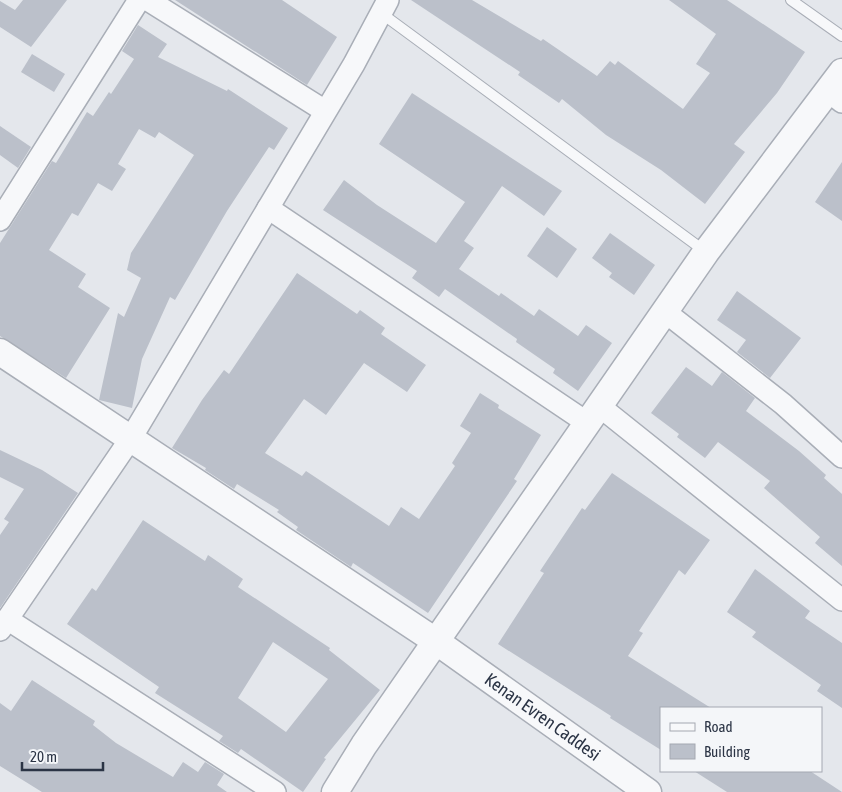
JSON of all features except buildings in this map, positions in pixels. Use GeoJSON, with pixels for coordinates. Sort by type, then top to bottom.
{"type":"FeatureCollection","features":[{"type":"Feature","properties":{"kind":"street"},"geometry":{"type":"LineString","coordinates":[[0,220],[139,0]]}},
{"type":"Feature","properties":{"kind":"street"},"geometry":{"type":"LineString","coordinates":[[148,0],[325,111]]}},
{"type":"Feature","properties":{"kind":"street"},"geometry":{"type":"LineString","coordinates":[[275,792],[3,624],[131,438],[325,111],[384,6]]}},
{"type":"Feature","properties":{"kind":"street"},"geometry":{"type":"LineString","coordinates":[[336,792],[364,745],[706,252],[837,89]]}},
{"type":"Feature","properties":{"kind":"street"},"geometry":{"type":"LineString","coordinates":[[268,208],[592,414],[842,600]]}},
{"type":"Feature","properties":{"kind":"street"},"geometry":{"type":"LineString","coordinates":[[664,311],[783,404],[842,457]]}},
{"type":"Feature","properties":{"kind":"street","name":"Kenan Evren Caddesi"},"geometry":{"type":"LineString","coordinates":[[0,352],[437,642],[648,792]]}},
{"type":"Feature","properties":{"kind":"lane"},"geometry":{"type":"LineString","coordinates":[[791,0],[842,36]]}},
{"type":"Feature","properties":{"kind":"lane"},"geometry":{"type":"LineString","coordinates":[[384,6],[706,252]]}}]}
